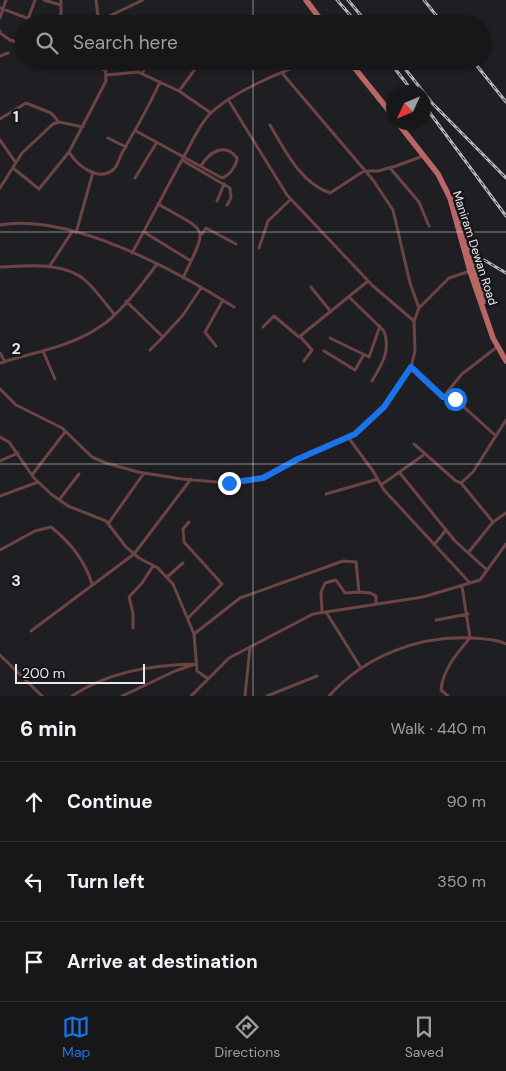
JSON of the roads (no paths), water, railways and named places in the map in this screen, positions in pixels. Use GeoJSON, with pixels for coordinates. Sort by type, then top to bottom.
{"type":"FeatureCollection","features":[{"type":"Feature","properties":{"kind":"main road"},"geometry":{"type":"LineString","coordinates":[[301,0],[313,15]]}},
{"type":"Feature","properties":{"kind":"main road"},"geometry":{"type":"LineString","coordinates":[[306,0],[317,15]]}},
{"type":"Feature","properties":{"kind":"main road"},"geometry":{"type":"LineString","coordinates":[[356,70],[386,108]]}},
{"type":"Feature","properties":{"kind":"main road"},"geometry":{"type":"LineString","coordinates":[[361,70],[386,102]]}},
{"type":"Feature","properties":{"kind":"main road","name":"Maniram Dewan Road"},"geometry":{"type":"LineString","coordinates":[[404,130],[438,174],[450,198],[470,271],[498,346],[506,361]]}},
{"type":"Feature","properties":{"kind":"main road","name":"Maniram Dewan Road"},"geometry":{"type":"LineString","coordinates":[[408,130],[441,171],[453,195],[495,334],[506,353]]}},
{"type":"Feature","properties":{"kind":"street"},"geometry":{"type":"LineString","coordinates":[[0,18],[1,8],[6,0]]}},
{"type":"Feature","properties":{"kind":"street"},"geometry":{"type":"LineString","coordinates":[[29,15],[35,0]]}},
{"type":"Feature","properties":{"kind":"street"},"geometry":{"type":"LineString","coordinates":[[44,0],[57,6],[61,5]]}},
{"type":"Feature","properties":{"kind":"street"},"geometry":{"type":"LineString","coordinates":[[61,0],[61,15]]}},
{"type":"Feature","properties":{"kind":"street"},"geometry":{"type":"LineString","coordinates":[[96,0],[98,15]]}},
{"type":"Feature","properties":{"kind":"street"},"geometry":{"type":"LineString","coordinates":[[113,15],[142,0]]}},
{"type":"Feature","properties":{"kind":"street"},"geometry":{"type":"LineString","coordinates":[[1,8],[18,15]]}},
{"type":"Feature","properties":{"kind":"street"},"geometry":{"type":"LineString","coordinates":[[0,32],[15,41]]}},
{"type":"Feature","properties":{"kind":"street"},"geometry":{"type":"LineString","coordinates":[[0,56],[8,53]]}},
{"type":"Feature","properties":{"kind":"street"},"geometry":{"type":"LineString","coordinates":[[101,70],[106,73],[129,71],[142,74],[179,91],[211,113]]}},
{"type":"Feature","properties":{"kind":"street"},"geometry":{"type":"LineString","coordinates":[[13,168],[39,189],[69,152],[83,128],[106,81],[106,70]]}},
{"type":"Feature","properties":{"kind":"street"},"geometry":{"type":"LineString","coordinates":[[142,74],[144,70]]}},
{"type":"Feature","properties":{"kind":"street"},"geometry":{"type":"LineString","coordinates":[[179,91],[194,70]]}},
{"type":"Feature","properties":{"kind":"street"},"geometry":{"type":"LineString","coordinates":[[132,253],[183,158],[211,113],[229,101],[289,70]]}},
{"type":"Feature","properties":{"kind":"street"},"geometry":{"type":"LineString","coordinates":[[282,73],[364,171],[393,210],[410,283],[419,308]]}},
{"type":"Feature","properties":{"kind":"street"},"geometry":{"type":"LineString","coordinates":[[69,152],[73,160],[88,171],[100,174],[113,169],[136,131],[160,82]]}},
{"type":"Feature","properties":{"kind":"street"},"geometry":{"type":"LineString","coordinates":[[229,101],[291,199],[368,281],[414,321]]}},
{"type":"Feature","properties":{"kind":"street"},"geometry":{"type":"LineString","coordinates":[[0,120],[26,102],[51,113],[59,122]]}},
{"type":"Feature","properties":{"kind":"street"},"geometry":{"type":"LineString","coordinates":[[0,188],[22,154],[53,124],[59,122],[83,128]]}},
{"type":"Feature","properties":{"kind":"street"},"geometry":{"type":"LineString","coordinates":[[270,125],[306,179],[321,190],[330,193],[364,171],[390,168],[423,156]]}},
{"type":"Feature","properties":{"kind":"street"},"geometry":{"type":"LineString","coordinates":[[136,131],[230,188],[232,198],[227,205]]}},
{"type":"Feature","properties":{"kind":"street"},"geometry":{"type":"LineString","coordinates":[[108,138],[126,147]]}},
{"type":"Feature","properties":{"kind":"street"},"geometry":{"type":"LineString","coordinates":[[0,140],[16,163]]}},
{"type":"Feature","properties":{"kind":"street"},"geometry":{"type":"LineString","coordinates":[[135,178],[157,142]]}},
{"type":"Feature","properties":{"kind":"street"},"geometry":{"type":"LineString","coordinates":[[183,158],[225,178],[237,162],[237,158],[232,152],[222,150],[206,156],[201,166]]}},
{"type":"Feature","properties":{"kind":"street"},"geometry":{"type":"LineString","coordinates":[[390,168],[418,202],[429,226]]}},
{"type":"Feature","properties":{"kind":"street"},"geometry":{"type":"LineString","coordinates":[[49,267],[74,233],[93,172]]}},
{"type":"Feature","properties":{"kind":"street"},"geometry":{"type":"LineString","coordinates":[[218,201],[224,184]]}},
{"type":"Feature","properties":{"kind":"street"},"geometry":{"type":"LineString","coordinates":[[259,248],[268,221],[291,199]]}},
{"type":"Feature","properties":{"kind":"street"},"geometry":{"type":"LineString","coordinates":[[158,204],[198,227],[202,234]]}},
{"type":"Feature","properties":{"kind":"street"},"geometry":{"type":"LineString","coordinates":[[0,226],[13,223],[47,225],[132,253],[158,264],[234,307]]}},
{"type":"Feature","properties":{"kind":"street"},"geometry":{"type":"LineString","coordinates":[[183,278],[206,228],[236,244]]}},
{"type":"Feature","properties":{"kind":"street"},"geometry":{"type":"LineString","coordinates":[[144,232],[191,261]]}},
{"type":"Feature","properties":{"kind":"street"},"geometry":{"type":"LineString","coordinates":[[0,363],[81,338],[102,326],[158,264]]}},
{"type":"Feature","properties":{"kind":"street"},"geometry":{"type":"LineString","coordinates":[[0,267],[49,267],[68,270],[85,280],[114,314]]}},
{"type":"Feature","properties":{"kind":"street"},"geometry":{"type":"LineString","coordinates":[[0,389],[16,405],[65,432],[92,457],[144,473],[191,479],[229,483],[263,478],[298,459],[355,434],[384,407],[411,367],[415,351],[414,321],[419,308],[449,278],[470,271]]}},
{"type":"Feature","properties":{"kind":"street"},"geometry":{"type":"LineString","coordinates":[[300,336],[368,281]]}},
{"type":"Feature","properties":{"kind":"street"},"geometry":{"type":"LineString","coordinates":[[310,287],[331,312]]}},
{"type":"Feature","properties":{"kind":"street"},"geometry":{"type":"LineString","coordinates":[[150,350],[183,315],[201,288]]}},
{"type":"Feature","properties":{"kind":"street"},"geometry":{"type":"LineString","coordinates":[[349,297],[380,326],[387,339],[387,352],[372,381]]}},
{"type":"Feature","properties":{"kind":"street"},"geometry":{"type":"LineString","coordinates":[[216,346],[205,332],[223,300]]}},
{"type":"Feature","properties":{"kind":"street"},"geometry":{"type":"LineString","coordinates":[[126,301],[163,337]]}},
{"type":"Feature","properties":{"kind":"street"},"geometry":{"type":"LineString","coordinates":[[263,327],[274,316],[300,336],[312,350],[304,361]]}},
{"type":"Feature","properties":{"kind":"street"},"geometry":{"type":"LineString","coordinates":[[330,338],[367,357],[371,355],[380,326]]}},
{"type":"Feature","properties":{"kind":"street"},"geometry":{"type":"LineString","coordinates":[[443,397],[462,374],[498,346]]}},
{"type":"Feature","properties":{"kind":"street"},"geometry":{"type":"LineString","coordinates":[[43,351],[55,379]]}},
{"type":"Feature","properties":{"kind":"street"},"geometry":{"type":"LineString","coordinates":[[324,351],[355,370],[363,356]]}},
{"type":"Feature","properties":{"kind":"street"},"geometry":{"type":"LineString","coordinates":[[0,353],[5,362]]}},
{"type":"Feature","properties":{"kind":"street"},"geometry":{"type":"LineString","coordinates":[[411,367],[443,397],[455,399],[496,436]]}},
{"type":"Feature","properties":{"kind":"street"},"geometry":{"type":"LineString","coordinates":[[461,483],[474,472],[506,420]]}},
{"type":"Feature","properties":{"kind":"street"},"geometry":{"type":"LineString","coordinates":[[32,475],[65,432]]}},
{"type":"Feature","properties":{"kind":"street"},"geometry":{"type":"LineString","coordinates":[[0,437],[9,442],[38,482],[59,500],[108,524],[134,554],[167,577],[173,584],[194,634],[197,671],[207,678]]}},
{"type":"Feature","properties":{"kind":"street"},"geometry":{"type":"LineString","coordinates":[[348,437],[381,484],[434,546],[470,583]]}},
{"type":"Feature","properties":{"kind":"street"},"geometry":{"type":"LineString","coordinates":[[414,444],[456,481],[461,483],[493,522]]}},
{"type":"Feature","properties":{"kind":"street"},"geometry":{"type":"LineString","coordinates":[[0,461],[18,453]]}},
{"type":"Feature","properties":{"kind":"street"},"geometry":{"type":"LineString","coordinates":[[381,484],[425,454]]}},
{"type":"Feature","properties":{"kind":"street"},"geometry":{"type":"LineString","coordinates":[[399,472],[446,530],[486,569]]}},
{"type":"Feature","properties":{"kind":"street"},"geometry":{"type":"LineString","coordinates":[[108,524],[144,473]]}},
{"type":"Feature","properties":{"kind":"street"},"geometry":{"type":"LineString","coordinates":[[59,500],[79,474]]}},
{"type":"Feature","properties":{"kind":"street"},"geometry":{"type":"LineString","coordinates":[[326,494],[378,478]]}},
{"type":"Feature","properties":{"kind":"street"},"geometry":{"type":"LineString","coordinates":[[31,630],[134,554],[191,479]]}},
{"type":"Feature","properties":{"kind":"street"},"geometry":{"type":"LineString","coordinates":[[0,496],[38,482]]}},
{"type":"Feature","properties":{"kind":"street"},"geometry":{"type":"LineString","coordinates":[[468,553],[493,522],[506,513]]}},
{"type":"Feature","properties":{"kind":"street"},"geometry":{"type":"LineString","coordinates":[[188,618],[222,584],[184,542],[183,529],[189,522]]}},
{"type":"Feature","properties":{"kind":"street"},"geometry":{"type":"LineString","coordinates":[[0,550],[35,531],[52,527],[87,568],[92,584]]}},
{"type":"Feature","properties":{"kind":"street"},"geometry":{"type":"LineString","coordinates":[[434,546],[446,530]]}},
{"type":"Feature","properties":{"kind":"street"},"geometry":{"type":"LineString","coordinates":[[191,696],[229,658],[313,614],[423,597],[480,580],[506,544]]}},
{"type":"Feature","properties":{"kind":"street"},"geometry":{"type":"LineString","coordinates":[[194,634],[240,598],[343,561],[356,562],[360,592]]}},
{"type":"Feature","properties":{"kind":"street"},"geometry":{"type":"LineString","coordinates":[[167,577],[183,563]]}},
{"type":"Feature","properties":{"kind":"street"},"geometry":{"type":"LineString","coordinates":[[133,628],[133,613],[129,596],[142,583],[153,566]]}},
{"type":"Feature","properties":{"kind":"street"},"geometry":{"type":"LineString","coordinates":[[361,668],[324,612],[320,592],[325,583],[336,580],[345,593],[360,592],[376,596],[376,604]]}},
{"type":"Feature","properties":{"kind":"street"},"geometry":{"type":"LineString","coordinates":[[448,696],[441,690],[442,679],[448,667],[470,638],[468,614],[462,586]]}},
{"type":"Feature","properties":{"kind":"street"},"geometry":{"type":"LineString","coordinates":[[436,620],[468,614]]}},
{"type":"Feature","properties":{"kind":"street"},"geometry":{"type":"LineString","coordinates":[[329,696],[361,668],[405,647],[438,639],[470,638],[495,639],[506,644]]}},
{"type":"Feature","properties":{"kind":"street"},"geometry":{"type":"LineString","coordinates":[[245,696],[250,647]]}},
{"type":"Feature","properties":{"kind":"street"},"geometry":{"type":"LineString","coordinates":[[0,655],[42,696]]}},
{"type":"Feature","properties":{"kind":"street"},"geometry":{"type":"LineString","coordinates":[[72,696],[90,684],[122,673],[174,664],[195,664]]}},
{"type":"Feature","properties":{"kind":"street"},"geometry":{"type":"LineString","coordinates":[[122,696],[175,670],[195,664]]}},
{"type":"Feature","properties":{"kind":"street"},"geometry":{"type":"LineString","coordinates":[[267,696],[317,676]]}},
{"type":"Feature","properties":{"kind":"railway"},"geometry":{"type":"LineString","coordinates":[[337,0],[350,15]]}},
{"type":"Feature","properties":{"kind":"railway"},"geometry":{"type":"LineString","coordinates":[[348,0],[360,15]]}},
{"type":"Feature","properties":{"kind":"railway"},"geometry":{"type":"LineString","coordinates":[[424,0],[436,15]]}},
{"type":"Feature","properties":{"kind":"railway"},"geometry":{"type":"LineString","coordinates":[[396,70],[408,85]]}},
{"type":"Feature","properties":{"kind":"railway"},"geometry":{"type":"LineString","coordinates":[[406,70],[432,103],[506,178]]}},
{"type":"Feature","properties":{"kind":"railway"},"geometry":{"type":"LineString","coordinates":[[480,70],[506,102]]}},
{"type":"Feature","properties":{"kind":"railway"},"geometry":{"type":"LineString","coordinates":[[431,114],[506,216]]}},
{"type":"Feature","properties":{"kind":"railway"},"geometry":{"type":"LineString","coordinates":[[484,260],[506,273]]}}]}
